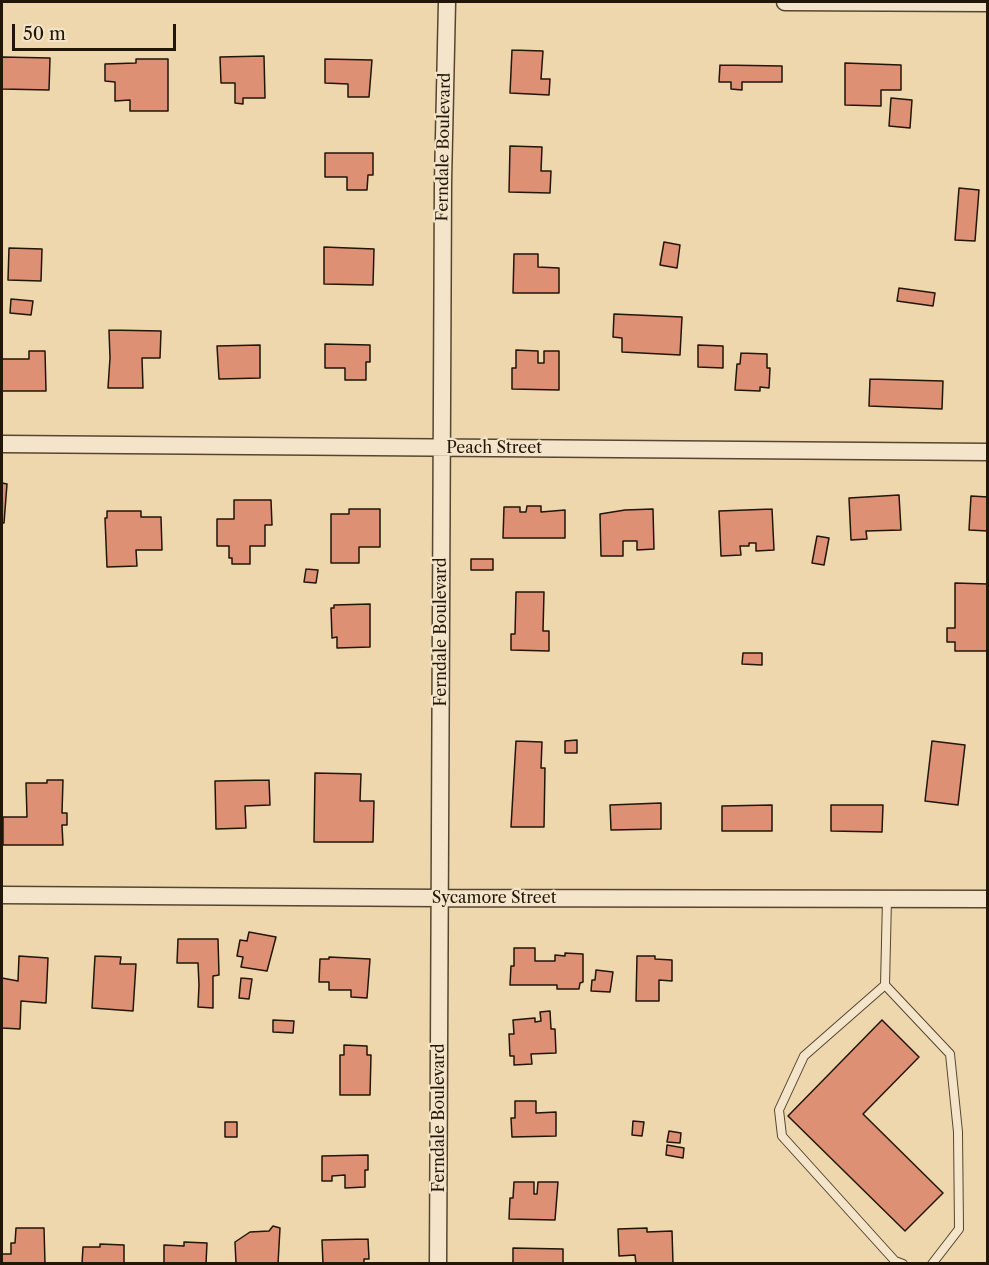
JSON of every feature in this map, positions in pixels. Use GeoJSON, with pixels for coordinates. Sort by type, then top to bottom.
{"type":"FeatureCollection","features":[{"type":"Feature","properties":{"kind":"street","name":"Ferndale Boulevard"},"geometry":{"type":"LineString","coordinates":[[438,1263],[443,182],[447,2]]}},
{"type":"Feature","properties":{"kind":"street"},"geometry":{"type":"LineString","coordinates":[[785,2],[987,3]]}},
{"type":"Feature","properties":{"kind":"street","name":"Peach Street"},"geometry":{"type":"LineString","coordinates":[[2,444],[987,452]]}},
{"type":"Feature","properties":{"kind":"street","name":"Sycamore Street"},"geometry":{"type":"LineString","coordinates":[[2,894],[987,899]]}},
{"type":"Feature","properties":{"kind":"lane"},"geometry":{"type":"LineString","coordinates":[[887,899],[885,985],[950,1054],[958,1132],[959,1229],[932,1263]]}},
{"type":"Feature","properties":{"kind":"lane"},"geometry":{"type":"LineString","coordinates":[[885,985],[804,1056],[779,1110],[782,1136],[895,1261],[903,1263]]}},
{"type":"Feature","properties":{"kind":"building"},"geometry":{"type":"Polygon","coordinates":[[[512,50],[543,51],[541,79],[550,79],[549,95],[510,93],[512,50]]]}},
{"type":"Feature","properties":{"kind":"building"},"geometry":{"type":"Polygon","coordinates":[[[264,56],[265,98],[243,98],[243,104],[235,103],[235,83],[221,83],[220,57],[264,56]]]}},
{"type":"Feature","properties":{"kind":"building"},"geometry":{"type":"Polygon","coordinates":[[[2,57],[50,58],[49,90],[2,89],[2,57]]]}},
{"type":"Feature","properties":{"kind":"building"},"geometry":{"type":"Polygon","coordinates":[[[136,59],[168,59],[168,111],[130,111],[130,100],[115,101],[115,82],[105,81],[105,64],[136,63],[136,59]]]}},
{"type":"Feature","properties":{"kind":"building"},"geometry":{"type":"Polygon","coordinates":[[[325,59],[372,60],[369,97],[348,97],[348,84],[325,83],[325,59]]]}},
{"type":"Feature","properties":{"kind":"building"},"geometry":{"type":"Polygon","coordinates":[[[845,63],[901,65],[901,90],[881,90],[881,106],[845,105],[845,63]]]}},
{"type":"Feature","properties":{"kind":"building"},"geometry":{"type":"Polygon","coordinates":[[[720,65],[782,66],[782,82],[742,82],[742,90],[731,89],[731,82],[719,82],[720,65]]]}},
{"type":"Feature","properties":{"kind":"building"},"geometry":{"type":"Polygon","coordinates":[[[891,98],[912,100],[910,128],[889,126],[891,98]]]}},
{"type":"Feature","properties":{"kind":"building"},"geometry":{"type":"Polygon","coordinates":[[[510,146],[542,147],[541,171],[551,171],[550,193],[509,192],[510,146]]]}},
{"type":"Feature","properties":{"kind":"building"},"geometry":{"type":"Polygon","coordinates":[[[325,153],[373,153],[373,175],[368,175],[367,190],[347,190],[347,177],[325,177],[325,153]]]}},
{"type":"Feature","properties":{"kind":"building"},"geometry":{"type":"Polygon","coordinates":[[[959,188],[979,190],[975,241],[955,240],[959,188]]]}},
{"type":"Feature","properties":{"kind":"building"},"geometry":{"type":"Polygon","coordinates":[[[664,242],[680,245],[677,268],[660,265],[664,242]]]}},
{"type":"Feature","properties":{"kind":"building"},"geometry":{"type":"Polygon","coordinates":[[[324,247],[374,249],[373,285],[324,284],[324,247]]]}},
{"type":"Feature","properties":{"kind":"building"},"geometry":{"type":"Polygon","coordinates":[[[9,248],[42,249],[41,281],[8,280],[9,248]]]}},
{"type":"Feature","properties":{"kind":"building"},"geometry":{"type":"Polygon","coordinates":[[[514,254],[538,254],[538,267],[559,268],[559,293],[513,293],[514,254]]]}},
{"type":"Feature","properties":{"kind":"building"},"geometry":{"type":"Polygon","coordinates":[[[899,288],[935,293],[933,306],[897,301],[899,288]]]}},
{"type":"Feature","properties":{"kind":"building"},"geometry":{"type":"Polygon","coordinates":[[[11,299],[33,301],[31,315],[10,313],[11,299]]]}},
{"type":"Feature","properties":{"kind":"building"},"geometry":{"type":"Polygon","coordinates":[[[614,314],[682,317],[680,355],[622,352],[622,338],[613,337],[614,314]]]}},
{"type":"Feature","properties":{"kind":"building"},"geometry":{"type":"Polygon","coordinates":[[[109,330],[161,331],[160,358],[142,358],[143,388],[108,388],[109,330]]]}},
{"type":"Feature","properties":{"kind":"building"},"geometry":{"type":"Polygon","coordinates":[[[325,344],[370,345],[370,362],[366,362],[366,380],[345,380],[345,368],[325,368],[325,344]]]}},
{"type":"Feature","properties":{"kind":"building"},"geometry":{"type":"Polygon","coordinates":[[[260,345],[260,378],[219,379],[217,346],[260,345]]]}},
{"type":"Feature","properties":{"kind":"building"},"geometry":{"type":"Polygon","coordinates":[[[698,345],[723,346],[723,368],[698,367],[698,345]]]}},
{"type":"Feature","properties":{"kind":"building"},"geometry":{"type":"Polygon","coordinates":[[[516,350],[538,351],[538,363],[544,363],[544,351],[559,351],[559,390],[512,389],[512,368],[516,368],[516,350]]]}},
{"type":"Feature","properties":{"kind":"building"},"geometry":{"type":"Polygon","coordinates":[[[29,351],[45,351],[46,391],[2,391],[2,359],[29,359],[29,351]]]}},
{"type":"Feature","properties":{"kind":"building"},"geometry":{"type":"Polygon","coordinates":[[[741,353],[767,354],[767,368],[770,368],[769,388],[760,387],[760,391],[735,390],[737,364],[740,364],[741,353]]]}},
{"type":"Feature","properties":{"kind":"building"},"geometry":{"type":"Polygon","coordinates":[[[870,379],[943,381],[942,409],[869,406],[870,379]]]}},
{"type":"Feature","properties":{"kind":"building"},"geometry":{"type":"Polygon","coordinates":[[[2,483],[7,484],[4,523],[2,523],[2,483]]]}},
{"type":"Feature","properties":{"kind":"building"},"geometry":{"type":"Polygon","coordinates":[[[899,495],[901,530],[866,531],[867,539],[851,540],[849,498],[899,495]]]}},
{"type":"Feature","properties":{"kind":"building"},"geometry":{"type":"Polygon","coordinates":[[[971,496],[988,497],[988,531],[969,530],[971,496]]]}},
{"type":"Feature","properties":{"kind":"building"},"geometry":{"type":"Polygon","coordinates":[[[234,500],[271,500],[272,525],[265,525],[265,546],[250,546],[250,564],[232,564],[232,558],[229,558],[229,546],[217,546],[217,519],[234,519],[234,500]]]}},
{"type":"Feature","properties":{"kind":"building"},"geometry":{"type":"Polygon","coordinates":[[[527,506],[541,506],[541,512],[565,510],[565,538],[503,538],[504,507],[520,507],[520,512],[526,512],[527,506]]]}},
{"type":"Feature","properties":{"kind":"building"},"geometry":{"type":"Polygon","coordinates":[[[349,509],[380,509],[380,547],[359,547],[359,563],[331,563],[331,514],[349,514],[349,509]]]}},
{"type":"Feature","properties":{"kind":"building"},"geometry":{"type":"Polygon","coordinates":[[[653,509],[654,549],[637,550],[637,541],[623,541],[623,556],[601,556],[600,514],[653,509]]]}},
{"type":"Feature","properties":{"kind":"building"},"geometry":{"type":"Polygon","coordinates":[[[772,509],[774,550],[756,551],[756,543],[749,543],[749,546],[740,546],[741,555],[721,556],[719,511],[772,509]]]}},
{"type":"Feature","properties":{"kind":"building"},"geometry":{"type":"Polygon","coordinates":[[[107,511],[141,511],[141,517],[161,517],[162,550],[136,550],[137,566],[107,567],[105,518],[107,518],[107,511]]]}},
{"type":"Feature","properties":{"kind":"building"},"geometry":{"type":"Polygon","coordinates":[[[817,536],[829,538],[824,565],[812,563],[817,536]]]}},
{"type":"Feature","properties":{"kind":"building"},"geometry":{"type":"Polygon","coordinates":[[[471,559],[493,559],[493,570],[471,570],[471,559]]]}},
{"type":"Feature","properties":{"kind":"building"},"geometry":{"type":"Polygon","coordinates":[[[306,569],[318,570],[316,583],[304,582],[306,569]]]}},
{"type":"Feature","properties":{"kind":"building"},"geometry":{"type":"Polygon","coordinates":[[[955,583],[988,584],[988,651],[955,651],[955,642],[947,642],[947,628],[955,628],[955,583]]]}},
{"type":"Feature","properties":{"kind":"building"},"geometry":{"type":"Polygon","coordinates":[[[516,592],[544,592],[543,631],[549,631],[549,651],[511,650],[511,634],[515,634],[516,592]]]}},
{"type":"Feature","properties":{"kind":"building"},"geometry":{"type":"Polygon","coordinates":[[[370,604],[370,647],[337,648],[337,637],[332,638],[331,608],[334,608],[334,605],[370,604]]]}},
{"type":"Feature","properties":{"kind":"building"},"geometry":{"type":"Polygon","coordinates":[[[743,653],[762,653],[762,665],[742,664],[743,653]]]}},
{"type":"Feature","properties":{"kind":"building"},"geometry":{"type":"Polygon","coordinates":[[[577,740],[577,753],[565,753],[565,741],[577,740]]]}},
{"type":"Feature","properties":{"kind":"building"},"geometry":{"type":"Polygon","coordinates":[[[516,741],[542,742],[541,768],[545,768],[544,827],[511,827],[516,741]]]}},
{"type":"Feature","properties":{"kind":"building"},"geometry":{"type":"Polygon","coordinates":[[[932,741],[965,745],[958,805],[925,801],[932,741]]]}},
{"type":"Feature","properties":{"kind":"building"},"geometry":{"type":"Polygon","coordinates":[[[315,773],[361,774],[360,801],[374,801],[373,842],[314,842],[315,773]]]}},
{"type":"Feature","properties":{"kind":"building"},"geometry":{"type":"Polygon","coordinates":[[[47,780],[63,780],[62,813],[67,813],[67,825],[62,825],[63,845],[3,845],[3,817],[27,817],[26,783],[47,783],[47,780]]]}},
{"type":"Feature","properties":{"kind":"building"},"geometry":{"type":"Polygon","coordinates":[[[269,780],[270,805],[245,806],[246,828],[216,829],[215,781],[269,780]]]}},
{"type":"Feature","properties":{"kind":"building"},"geometry":{"type":"Polygon","coordinates":[[[661,803],[661,829],[611,830],[610,805],[661,803]]]}},
{"type":"Feature","properties":{"kind":"building"},"geometry":{"type":"Polygon","coordinates":[[[772,805],[772,831],[722,831],[722,806],[772,805]]]}},
{"type":"Feature","properties":{"kind":"building"},"geometry":{"type":"Polygon","coordinates":[[[831,805],[883,805],[882,832],[831,831],[831,805]]]}},
{"type":"Feature","properties":{"kind":"building"},"geometry":{"type":"Polygon","coordinates":[[[249,932],[276,937],[267,971],[241,967],[243,957],[237,956],[240,940],[247,941],[249,932]]]}},
{"type":"Feature","properties":{"kind":"building"},"geometry":{"type":"Polygon","coordinates":[[[178,939],[218,939],[219,975],[213,976],[213,1008],[198,1007],[198,963],[177,963],[178,939]]]}},
{"type":"Feature","properties":{"kind":"building"},"geometry":{"type":"Polygon","coordinates":[[[514,948],[535,948],[535,961],[555,961],[555,955],[565,956],[565,953],[583,954],[583,982],[580,983],[579,989],[557,989],[557,985],[510,985],[511,966],[514,966],[514,948]]]}},
{"type":"Feature","properties":{"kind":"building"},"geometry":{"type":"Polygon","coordinates":[[[19,956],[48,958],[46,1003],[21,1001],[20,1029],[2,1028],[2,978],[18,981],[19,956]]]}},
{"type":"Feature","properties":{"kind":"building"},"geometry":{"type":"Polygon","coordinates":[[[95,956],[121,957],[120,964],[136,964],[133,1011],[92,1008],[95,956]]]}},
{"type":"Feature","properties":{"kind":"building"},"geometry":{"type":"Polygon","coordinates":[[[637,956],[655,956],[655,959],[672,960],[672,981],[659,980],[659,1001],[636,1001],[637,956]]]}},
{"type":"Feature","properties":{"kind":"building"},"geometry":{"type":"Polygon","coordinates":[[[329,957],[370,959],[367,998],[351,997],[351,990],[329,990],[329,982],[319,982],[320,959],[329,959],[329,957]]]}},
{"type":"Feature","properties":{"kind":"building"},"geometry":{"type":"Polygon","coordinates":[[[596,970],[613,972],[610,992],[591,991],[596,970]]]}},
{"type":"Feature","properties":{"kind":"building"},"geometry":{"type":"Polygon","coordinates":[[[241,978],[252,979],[249,999],[239,998],[241,978]]]}},
{"type":"Feature","properties":{"kind":"building"},"geometry":{"type":"Polygon","coordinates":[[[550,1011],[551,1029],[555,1029],[556,1053],[531,1054],[532,1064],[514,1065],[514,1056],[510,1056],[509,1034],[514,1034],[513,1020],[535,1018],[535,1022],[541,1021],[540,1012],[550,1011]]]}},
{"type":"Feature","properties":{"kind":"building"},"geometry":{"type":"Polygon","coordinates":[[[273,1020],[294,1021],[293,1033],[273,1032],[273,1020]]]}},
{"type":"Feature","properties":{"kind":"building"},"geometry":{"type":"Polygon","coordinates":[[[882,1020],[919,1057],[863,1114],[943,1193],[905,1231],[788,1116],[882,1020]]]}},
{"type":"Feature","properties":{"kind":"building"},"geometry":{"type":"Polygon","coordinates":[[[344,1045],[367,1046],[367,1055],[371,1055],[370,1095],[340,1095],[340,1055],[344,1055],[344,1045]]]}},
{"type":"Feature","properties":{"kind":"building"},"geometry":{"type":"Polygon","coordinates":[[[515,1101],[536,1101],[536,1113],[556,1112],[556,1136],[512,1137],[511,1118],[515,1118],[515,1101]]]}},
{"type":"Feature","properties":{"kind":"building"},"geometry":{"type":"Polygon","coordinates":[[[633,1121],[644,1122],[642,1136],[632,1135],[633,1121]]]}},
{"type":"Feature","properties":{"kind":"building"},"geometry":{"type":"Polygon","coordinates":[[[225,1122],[237,1122],[237,1137],[225,1137],[225,1122]]]}},
{"type":"Feature","properties":{"kind":"building"},"geometry":{"type":"Polygon","coordinates":[[[669,1131],[681,1133],[680,1143],[667,1142],[669,1131]]]}},
{"type":"Feature","properties":{"kind":"building"},"geometry":{"type":"Polygon","coordinates":[[[667,1145],[684,1148],[683,1158],[666,1155],[667,1145]]]}},
{"type":"Feature","properties":{"kind":"building"},"geometry":{"type":"Polygon","coordinates":[[[368,1155],[365,1187],[345,1188],[345,1175],[332,1176],[332,1181],[322,1181],[322,1156],[368,1155]]]}},
{"type":"Feature","properties":{"kind":"building"},"geometry":{"type":"Polygon","coordinates":[[[514,1182],[534,1182],[534,1194],[537,1194],[538,1182],[558,1182],[555,1220],[509,1219],[510,1198],[513,1198],[514,1182]]]}},
{"type":"Feature","properties":{"kind":"building"},"geometry":{"type":"Polygon","coordinates":[[[273,1226],[280,1228],[278,1264],[236,1264],[235,1242],[250,1232],[269,1231],[273,1226]]]}},
{"type":"Feature","properties":{"kind":"building"},"geometry":{"type":"Polygon","coordinates":[[[16,1228],[44,1228],[45,1264],[2,1264],[2,1254],[11,1254],[11,1243],[15,1243],[16,1228]]]}},
{"type":"Feature","properties":{"kind":"building"},"geometry":{"type":"Polygon","coordinates":[[[647,1228],[647,1232],[672,1231],[673,1264],[636,1264],[635,1255],[619,1256],[618,1229],[647,1228]]]}},
{"type":"Feature","properties":{"kind":"building"},"geometry":{"type":"Polygon","coordinates":[[[368,1239],[369,1259],[364,1259],[364,1264],[323,1264],[322,1240],[368,1239]]]}},
{"type":"Feature","properties":{"kind":"building"},"geometry":{"type":"Polygon","coordinates":[[[184,1242],[207,1243],[206,1264],[164,1264],[164,1245],[184,1246],[184,1242]]]}},
{"type":"Feature","properties":{"kind":"building"},"geometry":{"type":"Polygon","coordinates":[[[100,1244],[124,1245],[124,1264],[82,1264],[83,1247],[100,1247],[100,1244]]]}},
{"type":"Feature","properties":{"kind":"building"},"geometry":{"type":"Polygon","coordinates":[[[513,1248],[563,1249],[563,1264],[513,1264],[513,1248]]]}}]}
